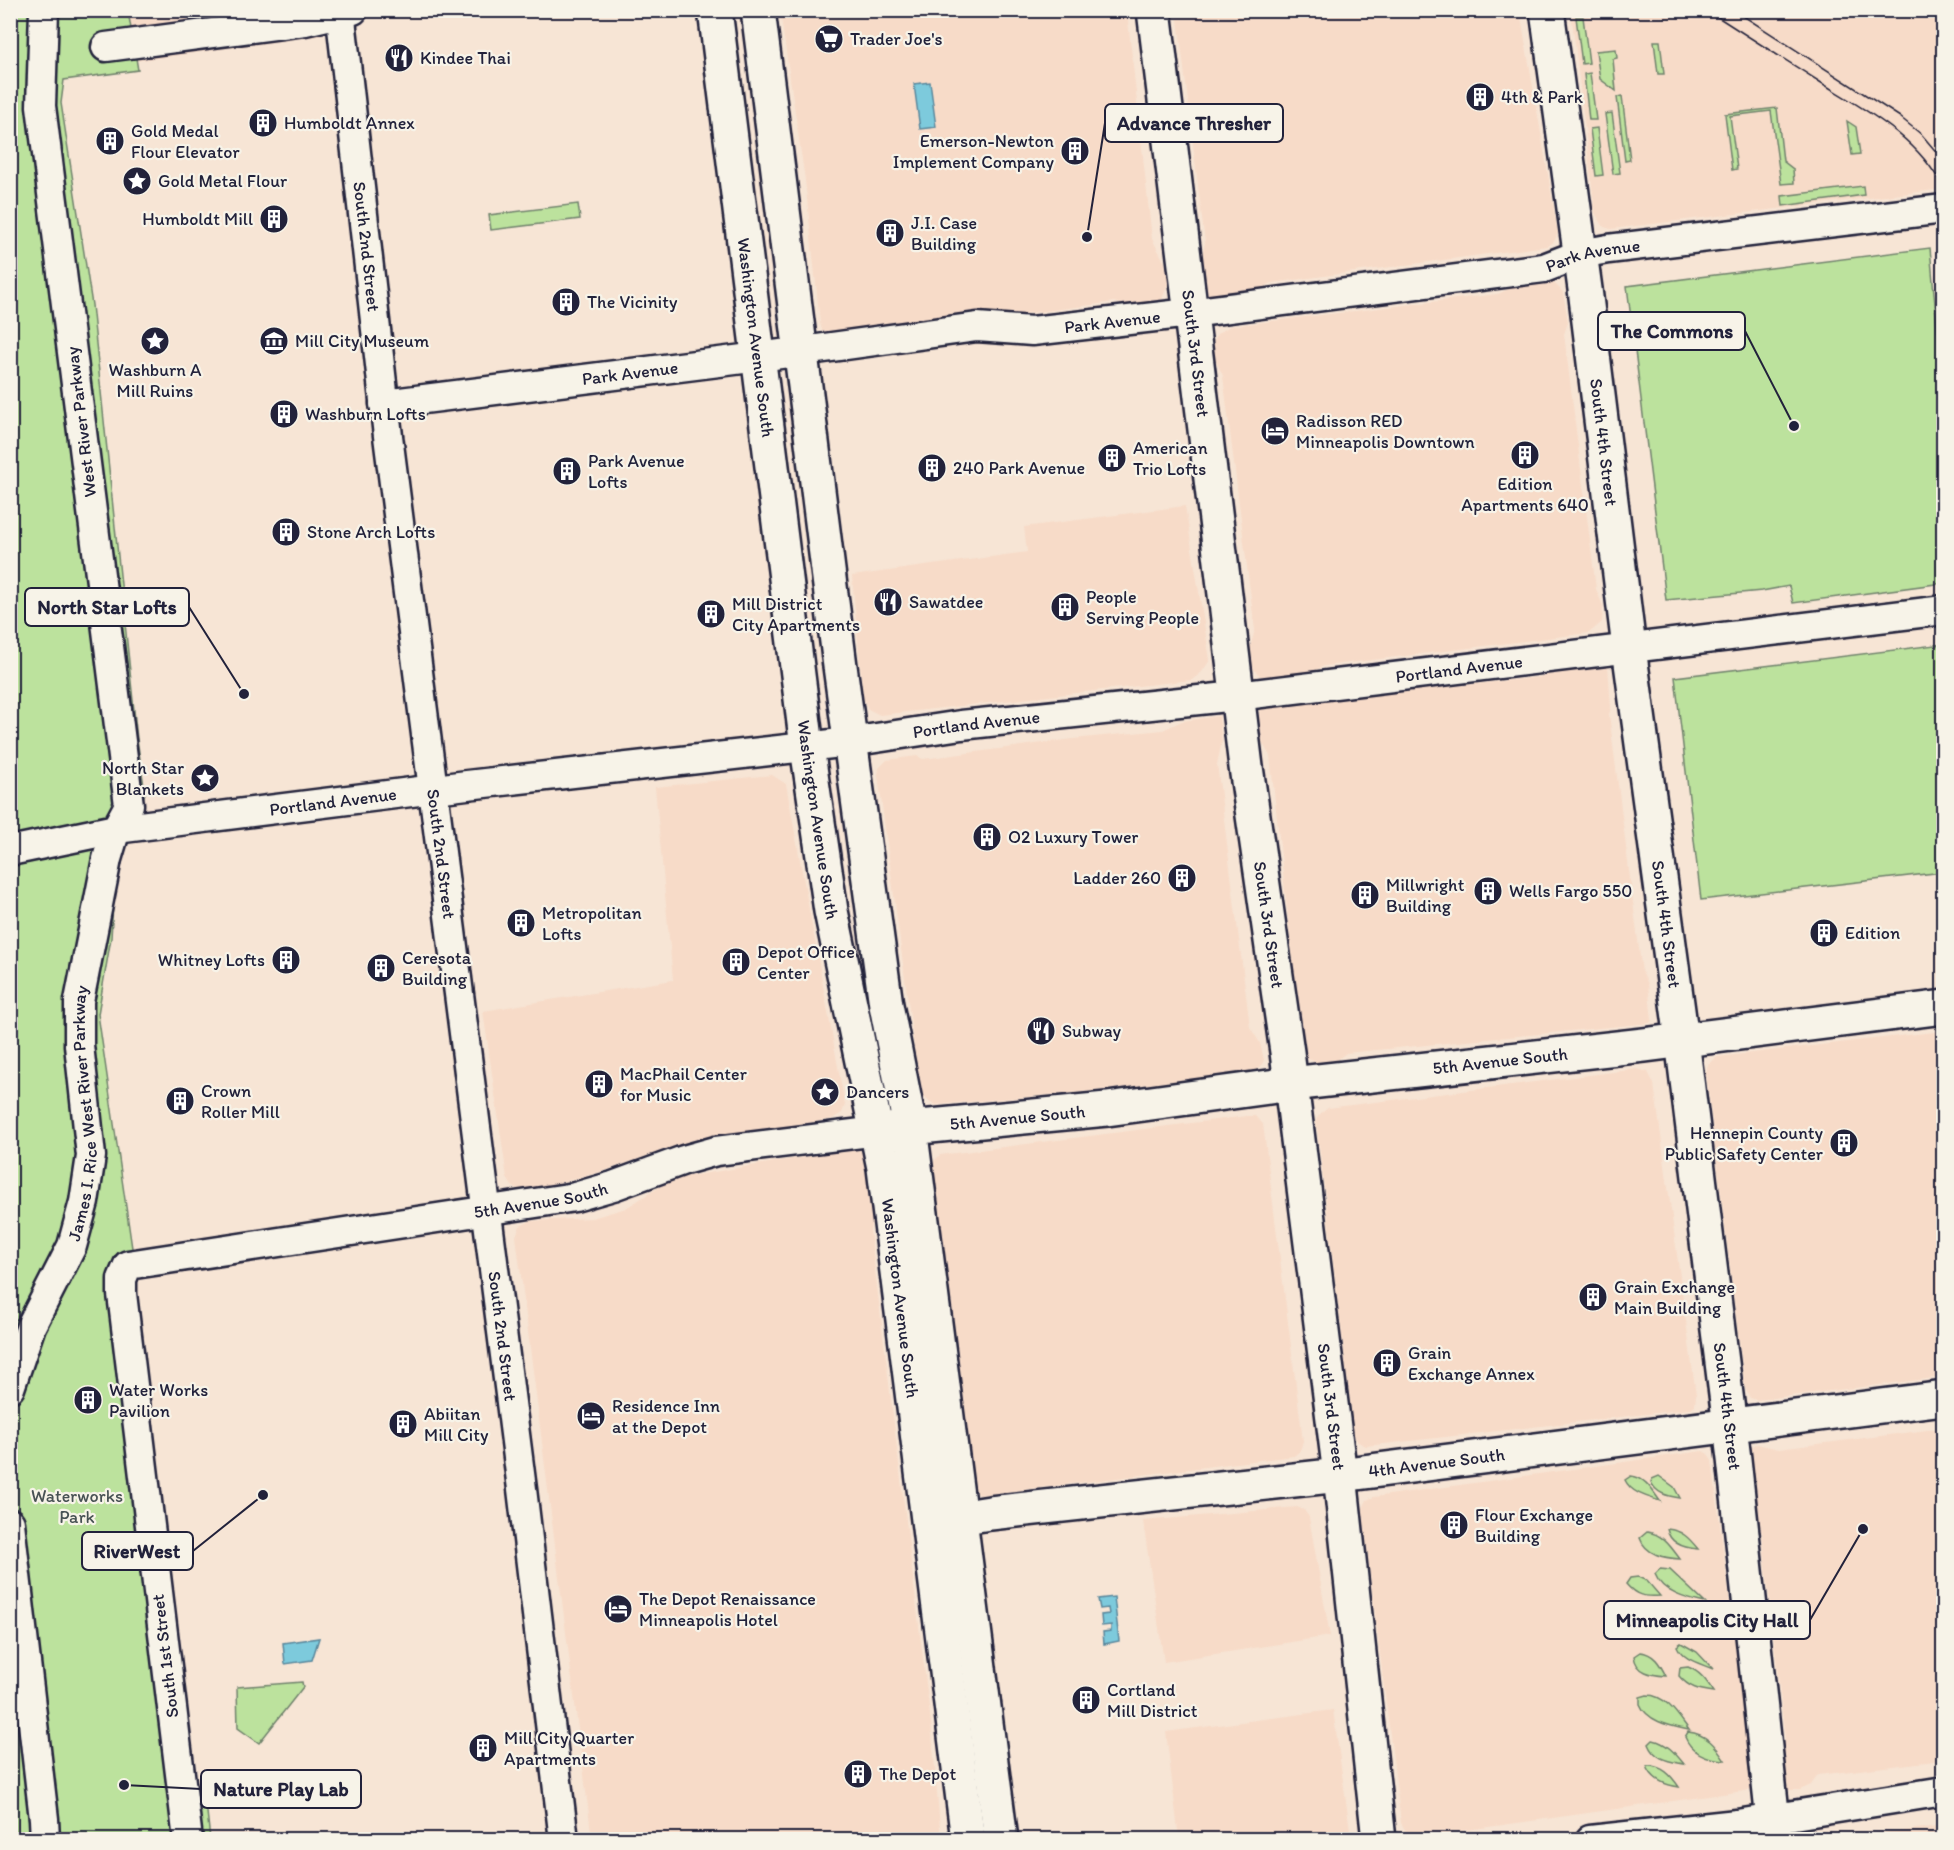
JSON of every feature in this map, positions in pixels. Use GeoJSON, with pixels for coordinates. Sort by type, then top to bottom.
{"type":"FeatureCollection","features":[{"type":"Feature","properties":{"kind":"main road","name":"Washington Avenue South"},"geometry":{"type":"LineString","coordinates":[[715,10],[807,747],[831,911],[878,1131],[886,1179],[968,1839]]}},
{"type":"Feature","properties":{"kind":"main road","name":"Washington Avenue South"},"geometry":{"type":"LineString","coordinates":[[758,10],[850,742],[886,1005],[910,1127],[1001,1839]]}},
{"type":"Feature","properties":{"kind":"main road","name":"South 3rd Street"},"geometry":{"type":"LineString","coordinates":[[1154,10],[1237,696],[1291,1084],[1340,1475],[1379,1839]]}},
{"type":"Feature","properties":{"kind":"main road","name":"South 4th Street"},"geometry":{"type":"LineString","coordinates":[[1547,10],[1682,1040],[1729,1426],[1774,1829]]}},
{"type":"Feature","properties":{"kind":"main road","name":"5th Avenue South"},"geometry":{"type":"LineString","coordinates":[[878,1131],[1107,1109],[1291,1084],[1682,1040],[1944,1007]]}},
{"type":"Feature","properties":{"kind":"main road","name":"4th Avenue South"},"geometry":{"type":"LineString","coordinates":[[929,1523],[961,1517],[1340,1475],[1529,1449],[1944,1398]]}},
{"type":"Feature","properties":{"kind":"street","name":"West River Parkway"},"geometry":{"type":"LineString","coordinates":[[44,10],[41,106],[129,805],[116,829]]}},
{"type":"Feature","properties":{"kind":"street"},"geometry":{"type":"LineString","coordinates":[[106,47],[305,21],[345,11]]}},
{"type":"Feature","properties":{"kind":"street","name":"South 2nd Street"},"geometry":{"type":"LineString","coordinates":[[345,11],[384,404],[564,1839]]}},
{"type":"Feature","properties":{"kind":"street","name":"Park Avenue"},"geometry":{"type":"LineString","coordinates":[[384,404],[977,327],[1032,331],[1190,313],[1544,268],[1580,254],[1608,249],[1944,209]]}},
{"type":"Feature","properties":{"kind":"street","name":"Portland Avenue"},"geometry":{"type":"LineString","coordinates":[[10,851],[116,829],[850,742],[960,725],[1237,696],[1944,610]]}},
{"type":"Feature","properties":{"kind":"street","name":"James I. Rice West River Parkway"},"geometry":{"type":"LineString","coordinates":[[10,1388],[31,1326],[72,1246],[84,1202],[91,1156],[79,1045],[79,1001],[106,859],[116,829]]}},
{"type":"Feature","properties":{"kind":"street","name":"5th Avenue South"},"geometry":{"type":"LineString","coordinates":[[123,1294],[122,1279],[129,1265],[575,1197],[716,1151],[878,1131]]}},
{"type":"Feature","properties":{"kind":"street","name":"South 1st Street"},"geometry":{"type":"LineString","coordinates":[[123,1294],[188,1839]]}},
{"type":"Feature","properties":{"kind":"street"},"geometry":{"type":"LineString","coordinates":[[10,1523],[45,1839]]}},
{"type":"Feature","properties":{"kind":"street"},"geometry":{"type":"LineString","coordinates":[[1590,1839],[1737,1824],[1774,1829],[1944,1791]]}},
{"type":"Feature","properties":{"kind":"shaded area"},"geometry":{"type":"Polygon","coordinates":[[[128,11],[320,11],[324,35],[136,61],[128,11]]]}},
{"type":"Feature","properties":{"kind":"shaded area"},"geometry":{"type":"Polygon","coordinates":[[[780,11],[1127,11],[1152,239],[1165,263],[1169,281],[1162,299],[1155,304],[1132,308],[1114,302],[828,336],[822,330],[820,323],[805,180],[780,11]]]}},
{"type":"Feature","properties":{"kind":"shaded area"},"geometry":{"type":"Polygon","coordinates":[[[1177,11],[1520,11],[1558,233],[1554,242],[1547,246],[1272,283],[1252,293],[1208,298],[1201,260],[1205,243],[1177,11]]]}},
{"type":"Feature","properties":{"kind":"shaded area"},"geometry":{"type":"Polygon","coordinates":[[[1571,11],[1943,11],[1943,189],[1611,229],[1604,227],[1595,213],[1571,11]]]}},
{"type":"Feature","properties":{"kind":"shaded area"},"geometry":{"type":"Polygon","coordinates":[[[1550,279],[1563,292],[1568,322],[1564,334],[1596,589],[1603,606],[1602,622],[1589,633],[1324,666],[1305,675],[1270,680],[1260,676],[1252,667],[1248,654],[1255,630],[1223,376],[1214,357],[1213,342],[1217,334],[1230,326],[1498,294],[1523,282],[1550,279]]]}},
{"type":"Feature","properties":{"kind":"shaded area"},"geometry":{"type":"Polygon","coordinates":[[[1185,506],[1210,660],[1202,672],[1192,680],[880,715],[868,709],[863,698],[852,576],[1027,552],[1024,527],[1185,506]]]}},
{"type":"Feature","properties":{"kind":"shaded area"},"geometry":{"type":"Polygon","coordinates":[[[1604,661],[1608,665],[1611,708],[1609,714],[1642,972],[1648,984],[1652,1020],[1650,1023],[1346,1053],[1337,1060],[1316,1062],[1306,1058],[1301,1052],[1297,1027],[1299,1017],[1270,756],[1262,742],[1258,718],[1262,706],[1304,699],[1318,701],[1541,677],[1561,668],[1604,661]]]}},
{"type":"Feature","properties":{"kind":"shaded area"},"geometry":{"type":"Polygon","coordinates":[[[1219,716],[1222,741],[1217,764],[1250,1027],[1260,1043],[1264,1060],[1261,1066],[1256,1070],[1113,1089],[936,1105],[926,1099],[920,1092],[878,775],[879,768],[887,760],[917,756],[923,759],[1073,739],[1163,730],[1182,721],[1219,716]]]}},
{"type":"Feature","properties":{"kind":"shaded area"},"geometry":{"type":"Polygon","coordinates":[[[772,775],[786,784],[845,1105],[842,1113],[832,1119],[675,1146],[604,1171],[523,1192],[512,1186],[507,1178],[483,1011],[673,980],[655,787],[772,775]]]}},
{"type":"Feature","properties":{"kind":"shaded area","name":"Hennepin County Public Safety Center"},"geometry":{"type":"Polygon","coordinates":[[[1943,1031],[1943,1377],[1757,1400],[1750,1398],[1745,1388],[1706,1073],[1708,1065],[1717,1057],[1943,1031]]]}},
{"type":"Feature","properties":{"kind":"shaded area"},"geometry":{"type":"Polygon","coordinates":[[[1637,1069],[1648,1072],[1654,1084],[1696,1395],[1695,1405],[1690,1409],[1366,1446],[1358,1442],[1354,1435],[1316,1120],[1320,1114],[1328,1108],[1637,1069]]]}},
{"type":"Feature","properties":{"kind":"shaded area"},"geometry":{"type":"Polygon","coordinates":[[[1255,1116],[1263,1124],[1303,1441],[1300,1451],[1294,1456],[980,1495],[969,1489],[926,1173],[931,1164],[940,1155],[1255,1116]]]}},
{"type":"Feature","properties":{"kind":"shaded area"},"geometry":{"type":"Polygon","coordinates":[[[853,1149],[864,1151],[878,1199],[870,1230],[931,1723],[941,1839],[592,1839],[516,1236],[520,1226],[530,1221],[592,1218],[626,1208],[672,1179],[853,1149]]]}},
{"type":"Feature","properties":{"kind":"shaded area"},"geometry":{"type":"Polygon","coordinates":[[[1943,1428],[1943,1760],[1818,1775],[1811,1785],[1800,1790],[1787,1790],[1781,1786],[1773,1757],[1785,1739],[1762,1533],[1745,1515],[1748,1448],[1757,1444],[1779,1449],[1943,1428]]]}},
{"type":"Feature","properties":{"kind":"shaded area"},"geometry":{"type":"Polygon","coordinates":[[[1703,1451],[1712,1461],[1753,1786],[1751,1790],[1417,1837],[1407,1833],[1401,1823],[1362,1510],[1367,1500],[1374,1497],[1703,1451]]]}},
{"type":"Feature","properties":{"kind":"shaded area"},"geometry":{"type":"Polygon","coordinates":[[[1297,1507],[1304,1510],[1309,1517],[1330,1636],[1164,1662],[1143,1521],[1297,1507]]]}},
{"type":"Feature","properties":{"kind":"shaded area"},"geometry":{"type":"Polygon","coordinates":[[[1333,1710],[1350,1830],[1347,1837],[1342,1840],[1179,1839],[1166,1732],[1333,1710]]]}},
{"type":"Feature","properties":{"kind":"shaded area"},"geometry":{"type":"Polygon","coordinates":[[[1943,1825],[1943,1839],[1851,1839],[1943,1825]]]}},
{"type":"Feature","properties":{"kind":"green space","name":"Waterworks Park"},"geometry":{"type":"Polygon","coordinates":[[[11,11],[128,11],[138,70],[64,80],[61,103],[92,305],[137,739],[145,793],[126,848],[115,869],[111,938],[98,1014],[132,1248],[115,1262],[107,1282],[172,1828],[206,1803],[210,1839],[11,1840],[11,11]]]}},
{"type":"Feature","properties":{"kind":"green space"},"geometry":{"type":"Polygon","coordinates":[[[1576,17],[1583,17],[1589,63],[1582,64],[1576,17]]]}},
{"type":"Feature","properties":{"kind":"green space"},"geometry":{"type":"Polygon","coordinates":[[[1654,41],[1660,41],[1664,74],[1658,74],[1654,41]]]}},
{"type":"Feature","properties":{"kind":"green space"},"geometry":{"type":"Polygon","coordinates":[[[1616,49],[1617,58],[1613,59],[1616,91],[1600,79],[1596,51],[1616,49]]]}},
{"type":"Feature","properties":{"kind":"green space"},"geometry":{"type":"Polygon","coordinates":[[[1590,73],[1596,120],[1589,120],[1584,74],[1590,73]]]}},
{"type":"Feature","properties":{"kind":"green space"},"geometry":{"type":"Polygon","coordinates":[[[1622,96],[1630,160],[1625,161],[1617,97],[1622,96]]]}},
{"type":"Feature","properties":{"kind":"green space"},"geometry":{"type":"Polygon","coordinates":[[[1777,108],[1783,161],[1793,169],[1794,183],[1781,184],[1771,111],[1730,116],[1737,169],[1732,170],[1725,114],[1777,108]]]}},
{"type":"Feature","properties":{"kind":"green space"},"geometry":{"type":"Polygon","coordinates":[[[1612,113],[1620,173],[1613,174],[1605,114],[1612,113]]]}},
{"type":"Feature","properties":{"kind":"green space"},"geometry":{"type":"Polygon","coordinates":[[[1847,121],[1856,127],[1860,154],[1852,155],[1847,121]]]}},
{"type":"Feature","properties":{"kind":"green space"},"geometry":{"type":"Polygon","coordinates":[[[1597,128],[1603,175],[1596,176],[1590,129],[1597,128]]]}},
{"type":"Feature","properties":{"kind":"green space"},"geometry":{"type":"Polygon","coordinates":[[[1863,186],[1864,195],[1783,206],[1782,196],[1863,186]]]}},
{"type":"Feature","properties":{"kind":"green space"},"geometry":{"type":"Polygon","coordinates":[[[578,204],[580,219],[491,230],[489,215],[578,204]]]}},
{"type":"Feature","properties":{"kind":"green space"},"geometry":{"type":"Polygon","coordinates":[[[1930,248],[1944,406],[1943,583],[1793,603],[1789,586],[1762,591],[1666,600],[1627,286],[1930,248]]]}},
{"type":"Feature","properties":{"kind":"green space"},"geometry":{"type":"Polygon","coordinates":[[[1943,644],[1943,872],[1701,900],[1675,677],[1943,644]]]}},
{"type":"Feature","properties":{"kind":"green space"},"geometry":{"type":"Polygon","coordinates":[[[1631,1476],[1644,1481],[1660,1501],[1631,1488],[1625,1480],[1631,1476]]]}},
{"type":"Feature","properties":{"kind":"green space"},"geometry":{"type":"Polygon","coordinates":[[[1659,1476],[1674,1487],[1680,1498],[1659,1492],[1653,1486],[1652,1479],[1659,1476]]]}},
{"type":"Feature","properties":{"kind":"green space"},"geometry":{"type":"Polygon","coordinates":[[[1667,1529],[1685,1535],[1698,1549],[1688,1548],[1674,1542],[1667,1529]]]}},
{"type":"Feature","properties":{"kind":"green space"},"geometry":{"type":"Polygon","coordinates":[[[1647,1532],[1662,1538],[1680,1559],[1651,1552],[1640,1538],[1647,1532]]]}},
{"type":"Feature","properties":{"kind":"green space"},"geometry":{"type":"Polygon","coordinates":[[[1660,1569],[1670,1570],[1705,1603],[1683,1597],[1663,1586],[1655,1574],[1660,1569]]]}},
{"type":"Feature","properties":{"kind":"green space"},"geometry":{"type":"Polygon","coordinates":[[[1638,1577],[1647,1581],[1660,1596],[1641,1595],[1626,1584],[1630,1578],[1638,1577]]]}},
{"type":"Feature","properties":{"kind":"green space"},"geometry":{"type":"Polygon","coordinates":[[[1681,1643],[1697,1652],[1713,1669],[1683,1655],[1677,1646],[1681,1643]]]}},
{"type":"Feature","properties":{"kind":"green space"},"geometry":{"type":"Polygon","coordinates":[[[1640,1652],[1653,1657],[1666,1676],[1641,1670],[1634,1656],[1640,1652]]]}},
{"type":"Feature","properties":{"kind":"green space"},"geometry":{"type":"Polygon","coordinates":[[[1688,1667],[1700,1674],[1714,1692],[1695,1688],[1683,1680],[1679,1676],[1680,1668],[1688,1667]]]}},
{"type":"Feature","properties":{"kind":"green space"},"geometry":{"type":"Polygon","coordinates":[[[302,1682],[303,1687],[259,1743],[238,1728],[237,1687],[302,1682]]]}},
{"type":"Feature","properties":{"kind":"green space"},"geometry":{"type":"Polygon","coordinates":[[[1647,1695],[1666,1702],[1689,1730],[1660,1722],[1648,1715],[1640,1704],[1640,1697],[1647,1695]]]}},
{"type":"Feature","properties":{"kind":"green space"},"geometry":{"type":"Polygon","coordinates":[[[1688,1732],[1701,1735],[1718,1750],[1725,1760],[1707,1757],[1692,1748],[1685,1737],[1688,1732]]]}},
{"type":"Feature","properties":{"kind":"green space"},"geometry":{"type":"Polygon","coordinates":[[[1653,1740],[1667,1746],[1684,1764],[1659,1757],[1649,1744],[1653,1740]]]}},
{"type":"Feature","properties":{"kind":"green space"},"geometry":{"type":"Polygon","coordinates":[[[1647,1766],[1657,1767],[1666,1772],[1679,1787],[1660,1781],[1652,1775],[1647,1766]]]}},
{"type":"Feature","properties":{"kind":"water"},"geometry":{"type":"Polygon","coordinates":[[[930,82],[936,127],[920,129],[914,84],[930,82]]]}},
{"type":"Feature","properties":{"kind":"water"},"geometry":{"type":"Polygon","coordinates":[[[1114,1597],[1119,1641],[1104,1644],[1103,1632],[1111,1631],[1111,1625],[1102,1626],[1101,1615],[1109,1614],[1108,1608],[1100,1609],[1098,1599],[1114,1597]]]}},
{"type":"Feature","properties":{"kind":"water"},"geometry":{"type":"Polygon","coordinates":[[[319,1638],[312,1660],[285,1664],[283,1643],[319,1638]]]}},
{"type":"Feature","properties":{"kind":"tram line"},"geometry":{"type":"LineString","coordinates":[[1707,10],[1890,127],[1920,154],[1944,189]]}},
{"type":"Feature","properties":{"kind":"tram line"},"geometry":{"type":"LineString","coordinates":[[1734,10],[1900,117],[1922,135],[1944,161]]}},
{"type":"Feature","properties":{"kind":"place","name":"Trader Joe's"},"geometry":{"type":"Point","coordinates":[829,39]}},
{"type":"Feature","properties":{"kind":"place","name":"Kindee Thai"},"geometry":{"type":"Point","coordinates":[399,58]}},
{"type":"Feature","properties":{"kind":"place","name":"4th & Park"},"geometry":{"type":"Point","coordinates":[1480,97]}},
{"type":"Feature","properties":{"kind":"place","name":"Humboldt Annex"},"geometry":{"type":"Point","coordinates":[263,123]}},
{"type":"Feature","properties":{"kind":"place","name":"Gold Medal Flour Elevator"},"geometry":{"type":"Point","coordinates":[110,141]}},
{"type":"Feature","properties":{"kind":"place","name":"Emerson-Newton Implement Company"},"geometry":{"type":"Point","coordinates":[1075,151]}},
{"type":"Feature","properties":{"kind":"place","name":"Gold Metal Flour"},"geometry":{"type":"Point","coordinates":[137,181]}},
{"type":"Feature","properties":{"kind":"place","name":"Humboldt Mill"},"geometry":{"type":"Point","coordinates":[274,219]}},
{"type":"Feature","properties":{"kind":"place","name":"J.I. Case Building"},"geometry":{"type":"Point","coordinates":[890,233]}},
{"type":"Feature","properties":{"kind":"place","name":"Advance Thresher"},"geometry":{"type":"Point","coordinates":[1087,237]}},
{"type":"Feature","properties":{"kind":"place","name":"The Vicinity"},"geometry":{"type":"Point","coordinates":[566,302]}},
{"type":"Feature","properties":{"kind":"place","name":"Washburn A Mill Ruins"},"geometry":{"type":"Point","coordinates":[155,341]}},
{"type":"Feature","properties":{"kind":"place","name":"Mill City Museum"},"geometry":{"type":"Point","coordinates":[274,341]}},
{"type":"Feature","properties":{"kind":"place","name":"Washburn Lofts"},"geometry":{"type":"Point","coordinates":[284,414]}},
{"type":"Feature","properties":{"kind":"place","name":"The Commons"},"geometry":{"type":"Point","coordinates":[1794,426]}},
{"type":"Feature","properties":{"kind":"place","name":"Radisson RED Minneapolis Downtown"},"geometry":{"type":"Point","coordinates":[1275,431]}},
{"type":"Feature","properties":{"kind":"place","name":"Edition Apartments 640"},"geometry":{"type":"Point","coordinates":[1525,455]}},
{"type":"Feature","properties":{"kind":"place","name":"American Trio Lofts"},"geometry":{"type":"Point","coordinates":[1112,458]}},
{"type":"Feature","properties":{"kind":"place","name":"240 Park Avenue"},"geometry":{"type":"Point","coordinates":[932,468]}},
{"type":"Feature","properties":{"kind":"place","name":"Park Avenue Lofts"},"geometry":{"type":"Point","coordinates":[567,471]}},
{"type":"Feature","properties":{"kind":"place","name":"Stone Arch Lofts"},"geometry":{"type":"Point","coordinates":[286,532]}},
{"type":"Feature","properties":{"kind":"place","name":"Sawatdee"},"geometry":{"type":"Point","coordinates":[888,602]}},
{"type":"Feature","properties":{"kind":"place","name":"People Serving People"},"geometry":{"type":"Point","coordinates":[1065,607]}},
{"type":"Feature","properties":{"kind":"place","name":"Mill District City Apartments"},"geometry":{"type":"Point","coordinates":[711,614]}},
{"type":"Feature","properties":{"kind":"place","name":"North Star Lofts"},"geometry":{"type":"Point","coordinates":[244,694]}},
{"type":"Feature","properties":{"kind":"place","name":"North Star Blankets"},"geometry":{"type":"Point","coordinates":[205,778]}},
{"type":"Feature","properties":{"kind":"place","name":"O2 Luxury Tower"},"geometry":{"type":"Point","coordinates":[987,837]}},
{"type":"Feature","properties":{"kind":"place","name":"Ladder 260"},"geometry":{"type":"Point","coordinates":[1182,878]}},
{"type":"Feature","properties":{"kind":"place","name":"Wells Fargo 550"},"geometry":{"type":"Point","coordinates":[1488,891]}},
{"type":"Feature","properties":{"kind":"place","name":"Millwright Building"},"geometry":{"type":"Point","coordinates":[1365,895]}},
{"type":"Feature","properties":{"kind":"place","name":"Metropolitan Lofts"},"geometry":{"type":"Point","coordinates":[521,923]}},
{"type":"Feature","properties":{"kind":"place","name":"Edition"},"geometry":{"type":"Point","coordinates":[1824,933]}},
{"type":"Feature","properties":{"kind":"place","name":"Whitney Lofts"},"geometry":{"type":"Point","coordinates":[286,960]}},
{"type":"Feature","properties":{"kind":"place","name":"Depot Office Center"},"geometry":{"type":"Point","coordinates":[736,962]}},
{"type":"Feature","properties":{"kind":"place","name":"Ceresota Building"},"geometry":{"type":"Point","coordinates":[381,968]}},
{"type":"Feature","properties":{"kind":"place","name":"Subway"},"geometry":{"type":"Point","coordinates":[1041,1031]}},
{"type":"Feature","properties":{"kind":"place","name":"MacPhail Center for Music"},"geometry":{"type":"Point","coordinates":[599,1084]}},
{"type":"Feature","properties":{"kind":"place","name":"Dancers"},"geometry":{"type":"Point","coordinates":[825,1092]}},
{"type":"Feature","properties":{"kind":"place","name":"Crown Roller Mill"},"geometry":{"type":"Point","coordinates":[180,1101]}},
{"type":"Feature","properties":{"kind":"place","name":"Hennepin County Public Safety Center"},"geometry":{"type":"Point","coordinates":[1844,1143]}},
{"type":"Feature","properties":{"kind":"place","name":"Grain Exchange Main Building"},"geometry":{"type":"Point","coordinates":[1593,1297]}},
{"type":"Feature","properties":{"kind":"place","name":"Grain Exchange Annex"},"geometry":{"type":"Point","coordinates":[1387,1363]}},
{"type":"Feature","properties":{"kind":"place","name":"Water Works Pavilion"},"geometry":{"type":"Point","coordinates":[88,1400]}},
{"type":"Feature","properties":{"kind":"place","name":"Residence Inn at the Depot"},"geometry":{"type":"Point","coordinates":[591,1416]}},
{"type":"Feature","properties":{"kind":"place","name":"Abiitan Mill City"},"geometry":{"type":"Point","coordinates":[403,1424]}},
{"type":"Feature","properties":{"kind":"place","name":"RiverWest"},"geometry":{"type":"Point","coordinates":[263,1495]}},
{"type":"Feature","properties":{"kind":"place","name":"Flour Exchange Building"},"geometry":{"type":"Point","coordinates":[1454,1525]}},
{"type":"Feature","properties":{"kind":"place","name":"Minneapolis City Hall"},"geometry":{"type":"Point","coordinates":[1863,1529]}},
{"type":"Feature","properties":{"kind":"place","name":"The Depot Renaissance Minneapolis Hotel"},"geometry":{"type":"Point","coordinates":[618,1609]}},
{"type":"Feature","properties":{"kind":"place","name":"Cortland Mill District"},"geometry":{"type":"Point","coordinates":[1086,1700]}},
{"type":"Feature","properties":{"kind":"place","name":"Mill City Quarter Apartments"},"geometry":{"type":"Point","coordinates":[483,1748]}},
{"type":"Feature","properties":{"kind":"place","name":"The Depot"},"geometry":{"type":"Point","coordinates":[858,1774]}},
{"type":"Feature","properties":{"kind":"place","name":"Nature Play Lab"},"geometry":{"type":"Point","coordinates":[124,1785]}}]}
